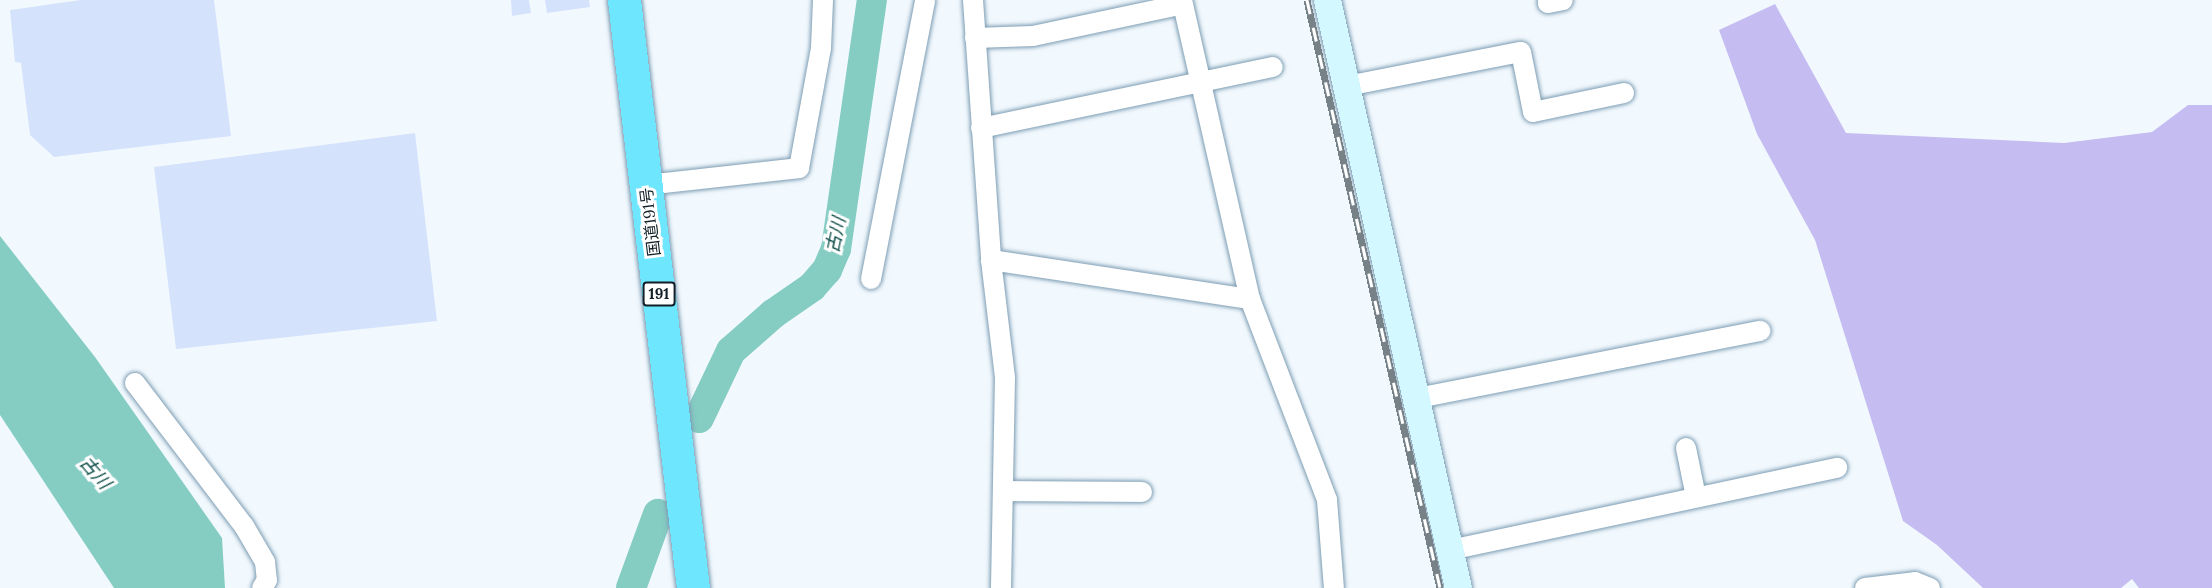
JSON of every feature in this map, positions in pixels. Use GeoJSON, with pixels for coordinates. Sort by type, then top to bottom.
{"type":"FeatureCollection","features":[{"type":"Feature","properties":{"kind":"highway","name":"国道191号"},"geometry":{"type":"LineString","coordinates":[[624,0],[693,588]]}},
{"type":"Feature","properties":{"kind":"street"},"geometry":{"type":"LineString","coordinates":[[646,185],[799,168],[820,48],[823,0]]}},
{"type":"Feature","properties":{"kind":"street"},"geometry":{"type":"LineString","coordinates":[[871,279],[925,0]]}},
{"type":"Feature","properties":{"kind":"street"},"geometry":{"type":"LineString","coordinates":[[973,0],[991,260],[1005,378],[1001,588]]}},
{"type":"Feature","properties":{"kind":"street"},"geometry":{"type":"LineString","coordinates":[[1327,0],[1418,399],[1458,588]]}},
{"type":"Feature","properties":{"kind":"street"},"geometry":{"type":"LineString","coordinates":[[1548,0],[1548,3],[1563,0]]}},
{"type":"Feature","properties":{"kind":"street"},"geometry":{"type":"LineString","coordinates":[[975,38],[1033,36],[1182,2],[1250,299],[1326,500],[1334,588]]}},
{"type":"Feature","properties":{"kind":"street"},"geometry":{"type":"LineString","coordinates":[[1347,86],[1521,52],[1533,112],[1624,93]]}},
{"type":"Feature","properties":{"kind":"street"},"geometry":{"type":"LineString","coordinates":[[981,128],[1273,67]]}},
{"type":"Feature","properties":{"kind":"street"},"geometry":{"type":"LineString","coordinates":[[991,260],[1250,299]]}},
{"type":"Feature","properties":{"kind":"street"},"geometry":{"type":"LineString","coordinates":[[1418,399],[1760,331]]}},
{"type":"Feature","properties":{"kind":"street"},"geometry":{"type":"LineString","coordinates":[[135,383],[244,526],[265,562],[267,580],[262,588]]}},
{"type":"Feature","properties":{"kind":"street"},"geometry":{"type":"LineString","coordinates":[[1686,448],[1696,497]]}},
{"type":"Feature","properties":{"kind":"street"},"geometry":{"type":"LineString","coordinates":[[1450,550],[1837,468]]}},
{"type":"Feature","properties":{"kind":"street"},"geometry":{"type":"LineString","coordinates":[[1003,491],[1142,492]]}},
{"type":"Feature","properties":{"kind":"street"},"geometry":{"type":"LineString","coordinates":[[1865,588],[1915,582],[1930,588]]}},
{"type":"Feature","properties":{"kind":"shaded area"},"geometry":{"type":"Polygon","coordinates":[[[1775,4],[1846,133],[2064,143],[2152,132],[2188,105],[2212,105],[2212,588],[2139,588],[2132,579],[2121,588],[1983,588],[1937,545],[1903,521],[1815,240],[1757,134],[1719,30],[1775,4]]]}},
{"type":"Feature","properties":{"kind":"water"},"geometry":{"type":"Polygon","coordinates":[[[0,236],[95,357],[222,538],[225,588],[114,588],[0,415],[0,236]]]}},
{"type":"Feature","properties":{"kind":"building"},"geometry":{"type":"Polygon","coordinates":[[[81,0],[214,0],[231,136],[54,157],[30,135],[21,63],[15,62],[10,10],[81,0]]]}},
{"type":"Feature","properties":{"kind":"building"},"geometry":{"type":"Polygon","coordinates":[[[511,0],[529,0],[531,13],[512,16],[511,0]]]}},
{"type":"Feature","properties":{"kind":"building"},"geometry":{"type":"Polygon","coordinates":[[[545,0],[589,0],[590,7],[547,13],[545,0]]]}},
{"type":"Feature","properties":{"kind":"building"},"geometry":{"type":"Polygon","coordinates":[[[415,133],[437,321],[176,349],[154,167],[415,133]]]}},
{"type":"Feature","properties":{"kind":"waterway","name":"古川"},"geometry":{"type":"LineString","coordinates":[[699,418],[731,351],[773,314],[812,287],[827,270],[836,249],[872,0]]}},
{"type":"Feature","properties":{"kind":"waterway","name":"古川"},"geometry":{"type":"LineString","coordinates":[[631,588],[658,514]]}},
{"type":"Feature","properties":{"kind":"railway"},"geometry":{"type":"LineString","coordinates":[[1307,0],[1440,588]]}}]}
